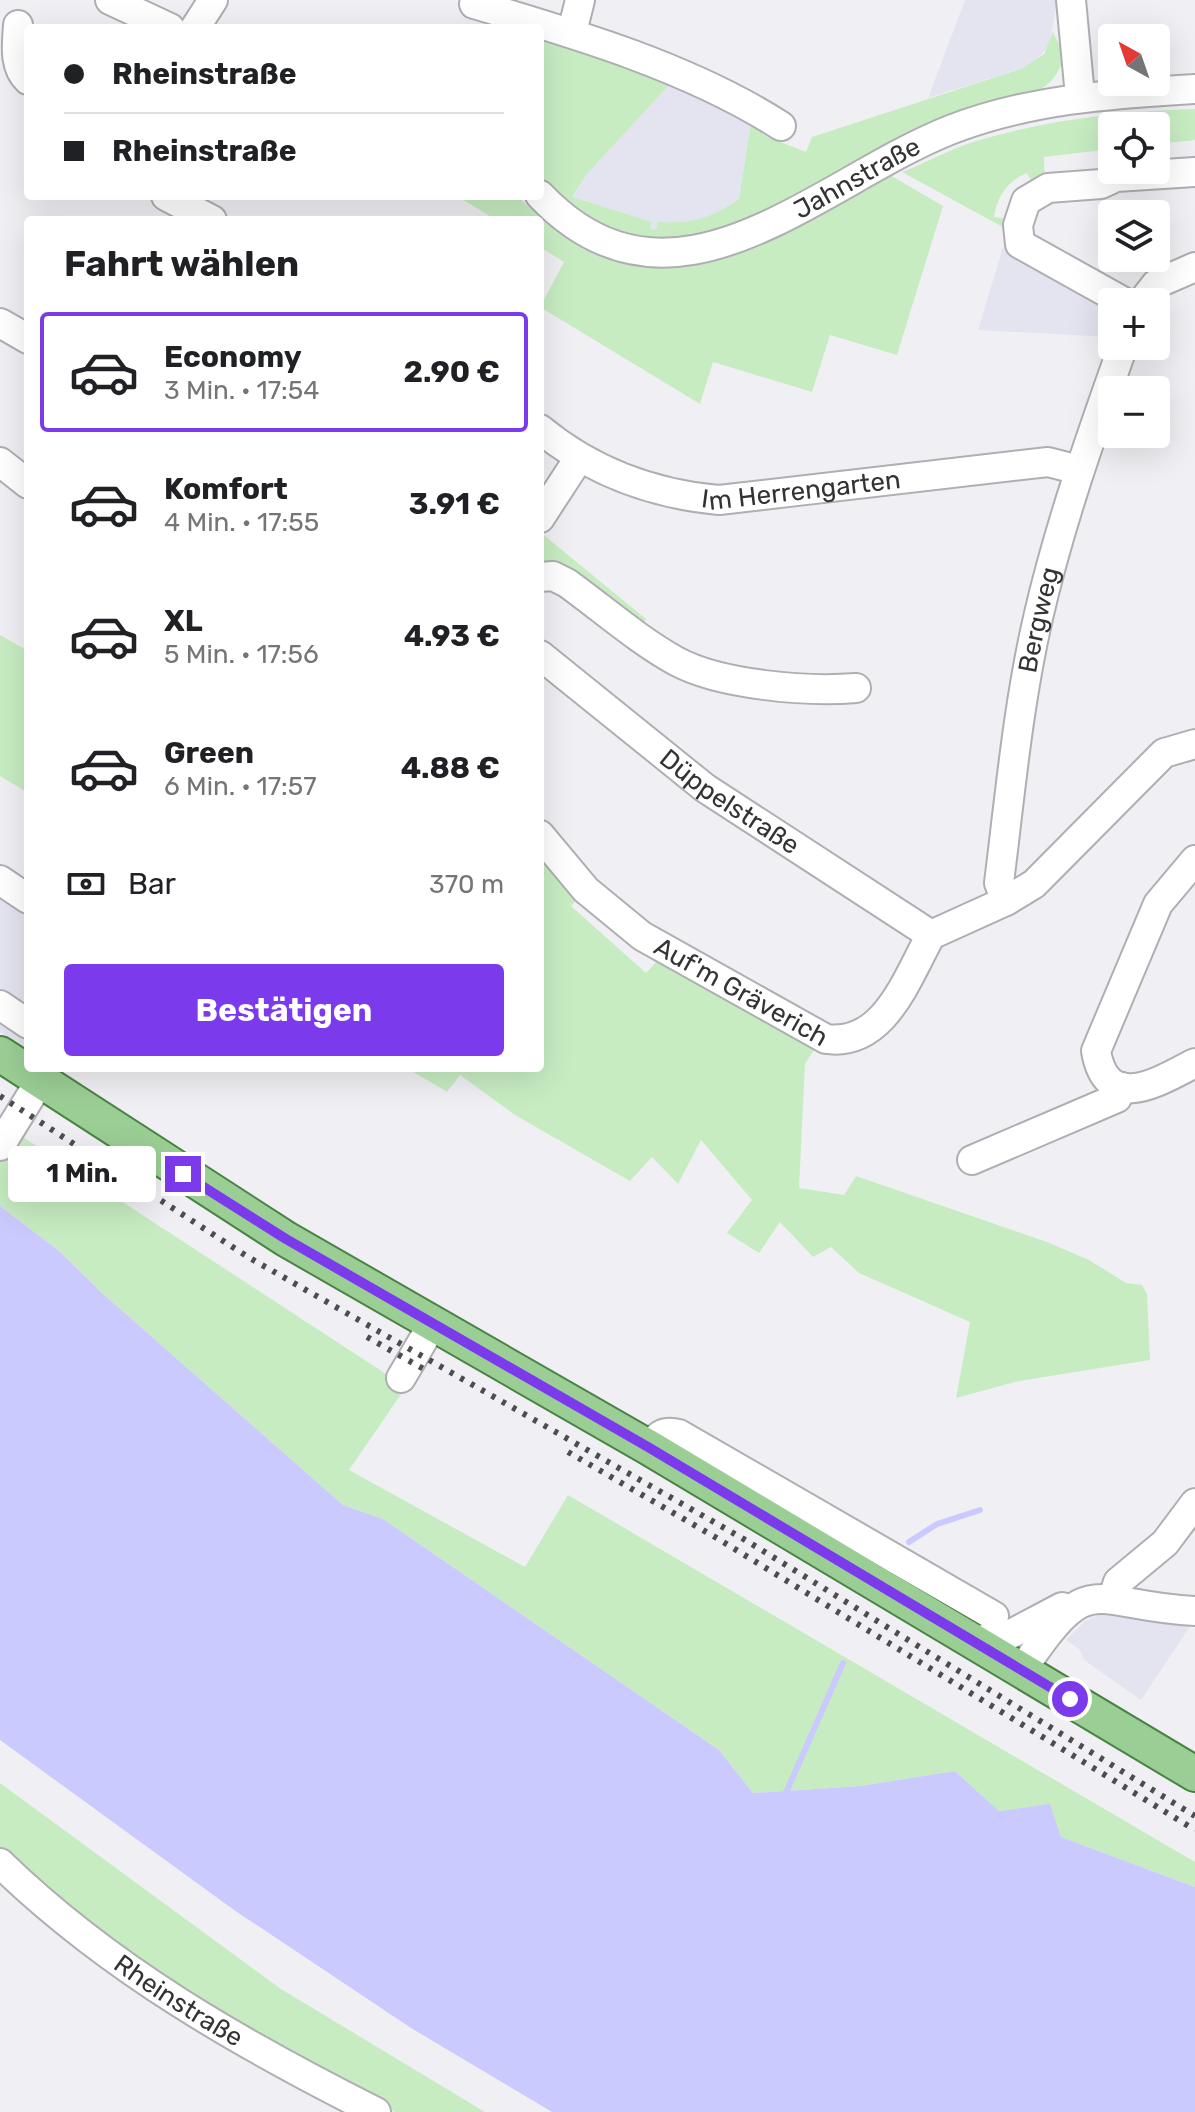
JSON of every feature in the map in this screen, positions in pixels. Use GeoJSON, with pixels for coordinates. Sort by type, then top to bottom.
{"type":"FeatureCollection","features":[{"type":"Feature","properties":{"kind":"main road"},"geometry":{"type":"LineString","coordinates":[[0,1054],[24,1070]]}},
{"type":"Feature","properties":{"kind":"main road"},"geometry":{"type":"LineString","coordinates":[[27,1072],[286,1239],[432,1325],[648,1447],[984,1628],[1022,1670],[1195,1774]]}},
{"type":"Feature","properties":{"kind":"street"},"geometry":{"type":"LineString","coordinates":[[198,24],[213,0]]}},
{"type":"Feature","properties":{"kind":"street"},"geometry":{"type":"LineString","coordinates":[[572,32],[580,0]]}},
{"type":"Feature","properties":{"kind":"street"},"geometry":{"type":"LineString","coordinates":[[1071,0],[1080,96]]}},
{"type":"Feature","properties":{"kind":"street"},"geometry":{"type":"LineString","coordinates":[[115,11],[157,24]]}},
{"type":"Feature","properties":{"kind":"street"},"geometry":{"type":"LineString","coordinates":[[473,11],[534,24]]}},
{"type":"Feature","properties":{"kind":"street"},"geometry":{"type":"LineString","coordinates":[[18,25],[17,55],[24,76]]}},
{"type":"Feature","properties":{"kind":"street"},"geometry":{"type":"LineString","coordinates":[[544,26],[572,32],[713,95],[747,104],[781,126]]}},
{"type":"Feature","properties":{"kind":"street","name":"Jahnstraße"},"geometry":{"type":"LineString","coordinates":[[544,199],[556,212],[590,236],[639,253],[676,255],[702,250],[755,231],[948,131],[995,114],[1080,96],[1195,89]]}},
{"type":"Feature","properties":{"kind":"street"},"geometry":{"type":"LineString","coordinates":[[1099,288],[1020,244],[1018,225],[1026,201],[1048,188],[1101,184],[1116,177],[1195,172]]}},
{"type":"Feature","properties":{"kind":"street"},"geometry":{"type":"LineString","coordinates":[[174,200],[204,216]]}},
{"type":"Feature","properties":{"kind":"street"},"geometry":{"type":"LineString","coordinates":[[1153,288],[1195,267]]}},
{"type":"Feature","properties":{"kind":"street"},"geometry":{"type":"LineString","coordinates":[[0,323],[24,337]]}},
{"type":"Feature","properties":{"kind":"street","name":"Bergweg"},"geometry":{"type":"LineString","coordinates":[[1006,901],[999,883],[1021,703],[1038,618],[1079,470],[1118,360]]}},
{"type":"Feature","properties":{"kind":"street","name":"Im Herrengarten"},"geometry":{"type":"LineString","coordinates":[[544,432],[579,458],[658,490],[719,500],[1048,462],[1079,470]]}},
{"type":"Feature","properties":{"kind":"street"},"geometry":{"type":"LineString","coordinates":[[544,512],[579,458]]}},
{"type":"Feature","properties":{"kind":"street"},"geometry":{"type":"LineString","coordinates":[[0,462],[24,481]]}},
{"type":"Feature","properties":{"kind":"street"},"geometry":{"type":"LineString","coordinates":[[544,577],[553,576],[567,583],[679,663],[723,676],[813,692],[856,688]]}},
{"type":"Feature","properties":{"kind":"street","name":"Düppelstraße"},"geometry":{"type":"LineString","coordinates":[[544,658],[705,788],[931,935]]}},
{"type":"Feature","properties":{"kind":"street"},"geometry":{"type":"LineString","coordinates":[[931,935],[1006,901],[1034,884],[1164,753],[1195,744]]}},
{"type":"Feature","properties":{"kind":"street","name":"Auf'm Gräverich"},"geometry":{"type":"LineString","coordinates":[[544,840],[586,890],[642,936],[826,1039],[853,1039],[878,1023],[931,935]]}},
{"type":"Feature","properties":{"kind":"street"},"geometry":{"type":"LineString","coordinates":[[1195,860],[1158,904],[1099,1039],[1098,1063],[1111,1082],[1131,1090],[1153,1085],[1195,1063]]}},
{"type":"Feature","properties":{"kind":"street"},"geometry":{"type":"LineString","coordinates":[[0,880],[24,896]]}},
{"type":"Feature","properties":{"kind":"street"},"geometry":{"type":"LineString","coordinates":[[0,1005],[24,1021]]}},
{"type":"Feature","properties":{"kind":"street"},"geometry":{"type":"LineString","coordinates":[[0,1146],[40,1081]]}},
{"type":"Feature","properties":{"kind":"street"},"geometry":{"type":"LineString","coordinates":[[972,1160],[1117,1098],[1122,1087]]}},
{"type":"Feature","properties":{"kind":"street"},"geometry":{"type":"LineString","coordinates":[[401,1378],[432,1325]]}},
{"type":"Feature","properties":{"kind":"street"},"geometry":{"type":"LineString","coordinates":[[1113,1598],[1118,1582],[1154,1554],[1194,1507]]}},
{"type":"Feature","properties":{"kind":"street"},"geometry":{"type":"LineString","coordinates":[[984,1628],[1011,1634],[1061,1607],[1096,1597],[1195,1611]]}},
{"type":"Feature","properties":{"kind":"street"},"geometry":{"type":"LineString","coordinates":[[1022,1670],[1051,1627],[1075,1605]]}},
{"type":"Feature","properties":{"kind":"street","name":"Rheinstraße"},"geometry":{"type":"LineString","coordinates":[[0,1863],[85,1938],[173,1999],[269,2058],[376,2112]]}},
{"type":"Feature","properties":{"kind":"shaded area"},"geometry":{"type":"Polygon","coordinates":[[[965,0],[1057,0],[1050,44],[1035,62],[1023,68],[928,98],[965,0]]]}},
{"type":"Feature","properties":{"kind":"shaded area"},"geometry":{"type":"Polygon","coordinates":[[[670,84],[711,100],[751,123],[739,199],[714,216],[686,224],[659,222],[657,231],[650,230],[652,222],[572,198],[587,174],[670,84]]]}},
{"type":"Feature","properties":{"kind":"shaded area"},"geometry":{"type":"Polygon","coordinates":[[[1003,247],[1098,301],[1098,336],[978,330],[1003,247]]]}},
{"type":"Feature","properties":{"kind":"shaded area"},"geometry":{"type":"Polygon","coordinates":[[[0,889],[24,905],[24,1047],[0,1032],[0,889]]]}},
{"type":"Feature","properties":{"kind":"shaded area"},"geometry":{"type":"Polygon","coordinates":[[[1106,1612],[1193,1622],[1141,1700],[1084,1660],[1079,1649],[1066,1640],[1085,1621],[1106,1612]]]}},
{"type":"Feature","properties":{"kind":"green space"},"geometry":{"type":"Polygon","coordinates":[[[544,32],[670,84],[587,174],[572,197],[652,222],[650,229],[656,230],[658,222],[701,218],[739,199],[751,123],[765,136],[806,152],[812,137],[1023,68],[1044,54],[1053,32],[1065,57],[1054,77],[1042,88],[1005,99],[705,239],[641,239],[604,228],[544,186],[544,32]]]}},
{"type":"Feature","properties":{"kind":"green space"},"geometry":{"type":"Polygon","coordinates":[[[1195,109],[1195,140],[1170,143],[1170,112],[1140,112],[1195,109]]]}},
{"type":"Feature","properties":{"kind":"green space"},"geometry":{"type":"Polygon","coordinates":[[[1098,116],[1098,151],[1044,157],[1045,181],[1034,186],[1027,173],[1014,180],[1000,196],[994,217],[1009,219],[1010,231],[902,172],[967,144],[1057,122],[1098,116]]]}},
{"type":"Feature","properties":{"kind":"green space"},"geometry":{"type":"Polygon","coordinates":[[[890,175],[943,206],[897,355],[830,335],[812,392],[713,362],[700,404],[544,309],[544,300],[564,262],[544,250],[544,217],[567,235],[614,258],[659,266],[703,262],[747,249],[793,228],[890,175]]]}},
{"type":"Feature","properties":{"kind":"green space"},"geometry":{"type":"Polygon","coordinates":[[[464,200],[522,200],[543,216],[490,216],[464,200]]]}},
{"type":"Feature","properties":{"kind":"green space"},"geometry":{"type":"Polygon","coordinates":[[[544,535],[646,619],[641,628],[544,572],[544,535]]]}},
{"type":"Feature","properties":{"kind":"green space"},"geometry":{"type":"Polygon","coordinates":[[[0,635],[24,649],[24,791],[0,776],[0,635]]]}},
{"type":"Feature","properties":{"kind":"green space"},"geometry":{"type":"Polygon","coordinates":[[[544,858],[577,899],[571,906],[646,973],[664,954],[818,1044],[805,1064],[799,1188],[844,1195],[856,1176],[1047,1242],[1089,1260],[1126,1283],[1142,1285],[1147,1294],[1150,1360],[1019,1381],[956,1398],[970,1322],[859,1273],[831,1247],[813,1257],[780,1222],[759,1253],[727,1233],[752,1200],[701,1140],[678,1184],[652,1157],[630,1181],[515,1115],[460,1075],[447,1092],[414,1072],[544,1072],[544,858]]]}},
{"type":"Feature","properties":{"kind":"green space"},"geometry":{"type":"Polygon","coordinates":[[[0,1122],[406,1387],[349,1470],[525,1567],[568,1495],[1195,1862],[1195,1887],[1061,1837],[1050,1805],[999,1811],[955,1771],[860,1786],[753,1793],[719,1750],[383,1519],[343,1505],[102,1293],[58,1250],[0,1206],[0,1122]]]}},
{"type":"Feature","properties":{"kind":"green space"},"geometry":{"type":"Polygon","coordinates":[[[0,1783],[281,1989],[485,2112],[395,2112],[186,2003],[0,1856],[0,1783]]]}},
{"type":"Feature","properties":{"kind":"water"},"geometry":{"type":"Polygon","coordinates":[[[0,1206],[58,1250],[102,1293],[343,1505],[383,1519],[719,1750],[753,1793],[860,1786],[955,1771],[999,1811],[1050,1804],[1061,1837],[1195,1887],[1195,2112],[552,2112],[411,2028],[234,1910],[0,1740],[0,1206]]]}},
{"type":"Feature","properties":{"kind":"waterway"},"geometry":{"type":"LineString","coordinates":[[909,1542],[937,1524],[980,1510]]}},
{"type":"Feature","properties":{"kind":"waterway"},"geometry":{"type":"LineString","coordinates":[[785,1795],[843,1663]]}},
{"type":"Feature","properties":{"kind":"railway"},"geometry":{"type":"LineString","coordinates":[[0,1096],[248,1257],[742,1538],[1195,1816]]}},
{"type":"Feature","properties":{"kind":"railway"},"geometry":{"type":"LineString","coordinates":[[367,1337],[429,1372]]}},
{"type":"Feature","properties":{"kind":"railway"},"geometry":{"type":"LineString","coordinates":[[568,1452],[715,1537],[1195,1830]]}},
{"type":"Feature","properties":{"kind":"route"},"geometry":{"type":"LineString","coordinates":[[183,1174],[286,1239],[648,1447],[1070,1699]]}}]}
